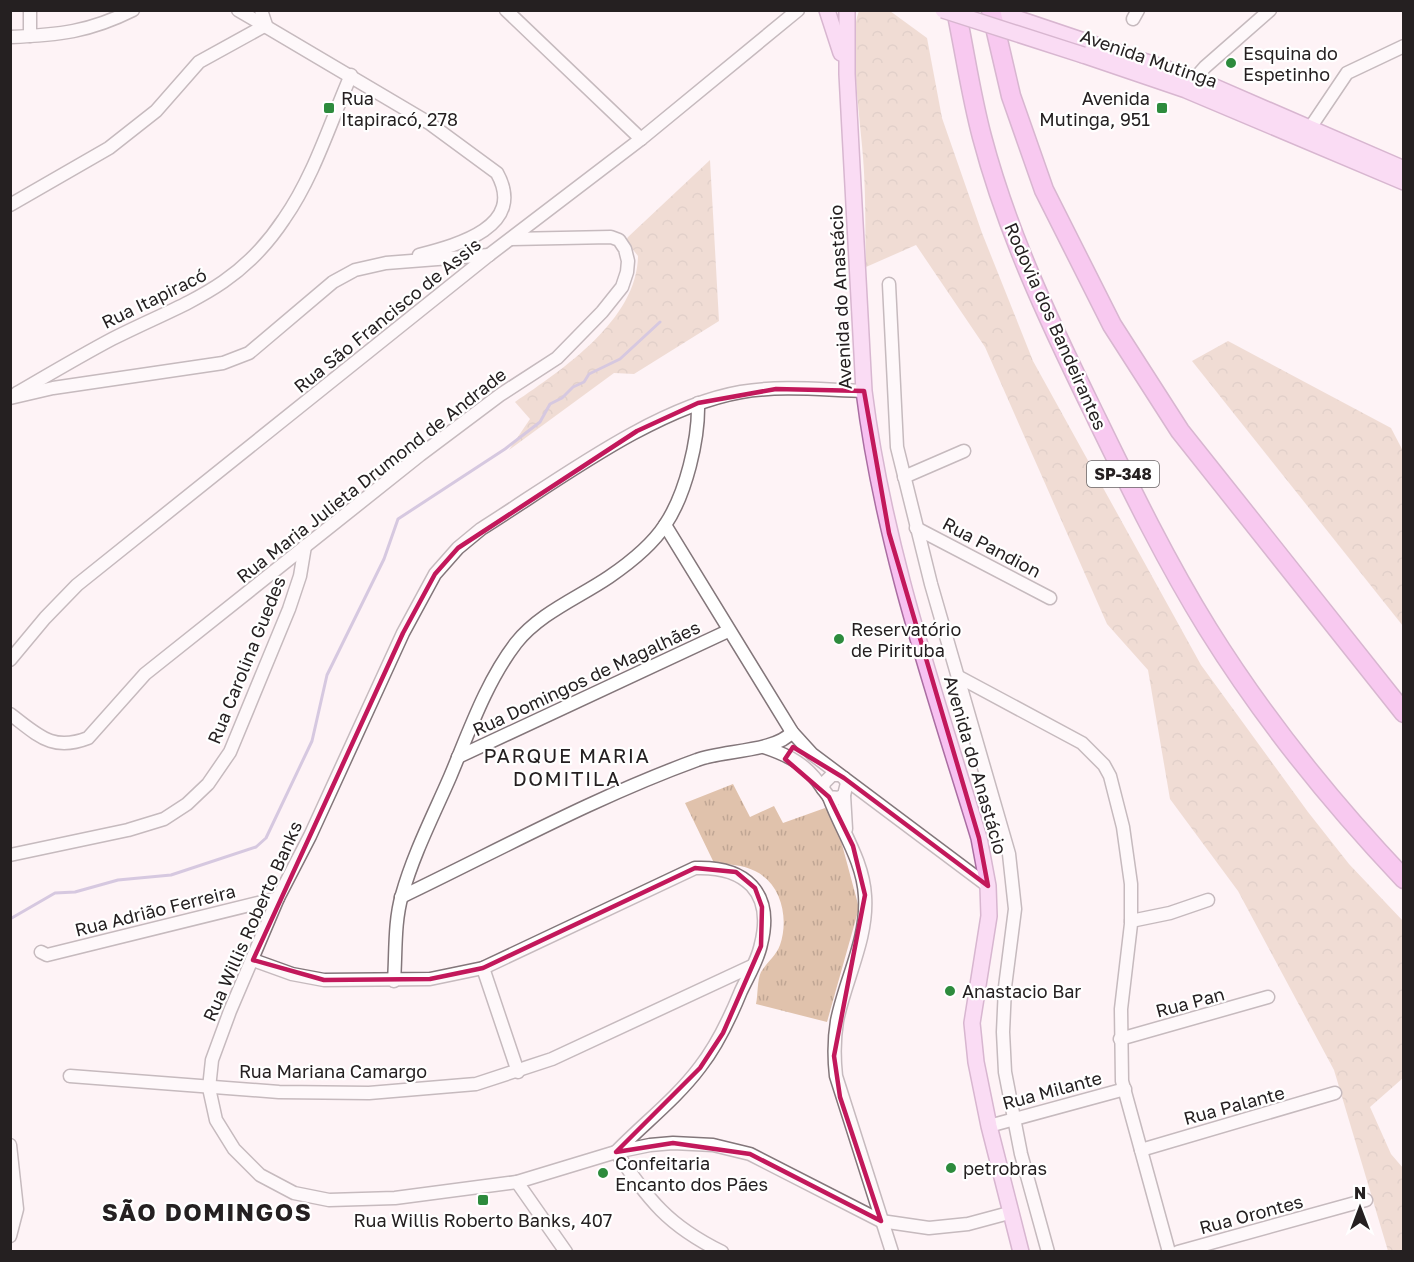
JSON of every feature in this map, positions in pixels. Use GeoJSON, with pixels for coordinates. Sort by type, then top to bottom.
{"type":"FeatureCollection","features":[{"type":"Feature","properties":{"kind":"highway","name":"Rodovia dos Bandeirantes"},"geometry":{"type":"LineString","coordinates":[[956,10],[982,138],[1015,242],[1061,347],[1142,512],[1208,629],[1270,721],[1336,804],[1404,879]]}},
{"type":"Feature","properties":{"kind":"highway"},"geometry":{"type":"LineString","coordinates":[[992,10],[1011,96],[1044,190],[1112,325],[1180,431],[1404,713]]}},
{"type":"Feature","properties":{"kind":"main road","name":"Avenida do Anastácio"},"geometry":{"type":"LineString","coordinates":[[826,10],[836,32],[847,74]]}},
{"type":"Feature","properties":{"kind":"main road","name":"Avenida do Anastácio"},"geometry":{"type":"LineString","coordinates":[[847,10],[847,74],[864,392],[871,443],[889,533],[979,838],[988,886],[989,916],[972,1023],[976,1062],[989,1126],[1021,1251]]}},
{"type":"Feature","properties":{"kind":"main road","name":"Avenida Mutinga"},"geometry":{"type":"LineString","coordinates":[[943,10],[1086,48]]}},
{"type":"Feature","properties":{"kind":"main road","name":"Avenida Mutinga"},"geometry":{"type":"LineString","coordinates":[[992,10],[1086,48],[1310,128],[1404,169]]}},
{"type":"Feature","properties":{"kind":"main road","name":"Avenida Mutinga"},"geometry":{"type":"LineString","coordinates":[[1190,84],[1284,130],[1404,182]]}},
{"type":"Feature","properties":{"kind":"street"},"geometry":{"type":"LineString","coordinates":[[30,10],[30,36]]}},
{"type":"Feature","properties":{"kind":"street"},"geometry":{"type":"LineString","coordinates":[[10,37],[70,33],[103,26],[133,10]]}},
{"type":"Feature","properties":{"kind":"street"},"geometry":{"type":"LineString","coordinates":[[10,397],[52,388],[223,363],[249,353],[333,282],[356,270],[463,243],[494,223],[503,210],[502,182],[488,164],[449,136],[351,75],[238,10]]}},
{"type":"Feature","properties":{"kind":"street"},"geometry":{"type":"LineString","coordinates":[[261,10],[266,25]]}},
{"type":"Feature","properties":{"kind":"street"},"geometry":{"type":"LineString","coordinates":[[506,10],[640,140]]}},
{"type":"Feature","properties":{"kind":"street","name":"Rua São Francisco de Assis"},"geometry":{"type":"LineString","coordinates":[[10,660],[45,618],[77,585],[489,255],[640,140],[798,10]]}},
{"type":"Feature","properties":{"kind":"street"},"geometry":{"type":"LineString","coordinates":[[1190,84],[1270,10]]}},
{"type":"Feature","properties":{"kind":"street"},"geometry":{"type":"LineString","coordinates":[[10,205],[109,148],[156,111],[199,62],[266,25]]}},
{"type":"Feature","properties":{"kind":"street"},"geometry":{"type":"LineString","coordinates":[[1284,130],[1310,128],[1347,73],[1404,46]]}},
{"type":"Feature","properties":{"kind":"street","name":"Rua Itapiracó"},"geometry":{"type":"LineString","coordinates":[[10,397],[112,339],[218,288],[255,257],[284,220],[305,183],[351,75]]}},
{"type":"Feature","properties":{"kind":"street","name":"Rua Maria Julieta Drumond de Andrade"},"geometry":{"type":"LineString","coordinates":[[10,714],[50,742],[75,743],[88,738],[146,675],[305,546],[474,415],[557,358],[602,312],[622,287],[627,272],[625,249],[619,240],[611,237],[510,239]]}},
{"type":"Feature","properties":{"kind":"street"},"geometry":{"type":"LineString","coordinates":[[386,263],[489,255]]}},
{"type":"Feature","properties":{"kind":"street","name":"Avenida do Anastácio"},"geometry":{"type":"LineString","coordinates":[[889,284],[897,447],[916,528],[1009,854],[1015,909],[1003,1032],[1005,1072],[1014,1119],[1048,1251]]}},
{"type":"Feature","properties":{"kind":"street","name":"Rua Willis Roberto Banks"},"geometry":{"type":"LineString","coordinates":[[864,392],[776,388],[741,392],[698,403],[637,431],[481,530],[458,548],[435,574],[403,633],[310,836],[278,898],[212,1060],[209,1088],[216,1120],[234,1149],[260,1175],[294,1193],[329,1200],[395,1198],[517,1182],[616,1152],[673,1143],[713,1145],[750,1154],[880,1221],[928,1228],[968,1224],[1010,1213]]}},
{"type":"Feature","properties":{"kind":"street"},"geometry":{"type":"LineString","coordinates":[[394,981],[401,897],[418,849],[497,669],[518,641],[537,622],[611,576],[638,554],[665,525],[682,488],[694,446],[698,423],[698,403]]}},
{"type":"Feature","properties":{"kind":"street"},"geometry":{"type":"LineString","coordinates":[[904,477],[964,451]]}},
{"type":"Feature","properties":{"kind":"street"},"geometry":{"type":"LineString","coordinates":[[665,525],[728,631],[800,743],[841,777],[988,886]]}},
{"type":"Feature","properties":{"kind":"street","name":"Rua Pandion"},"geometry":{"type":"LineString","coordinates":[[916,528],[1050,598]]}},
{"type":"Feature","properties":{"kind":"street","name":"Rua Carolina Guedes"},"geometry":{"type":"LineString","coordinates":[[10,855],[128,830],[164,819],[187,804],[208,784],[230,752],[289,609],[300,576],[305,546]]}},
{"type":"Feature","properties":{"kind":"street","name":"Rua Domingos de Magalhães"},"geometry":{"type":"LineString","coordinates":[[458,757],[728,631]]}},
{"type":"Feature","properties":{"kind":"street"},"geometry":{"type":"LineString","coordinates":[[959,677],[1083,743],[1104,765],[1116,794],[1131,884],[1131,921],[1121,1008],[1120,1039],[1125,1089],[1168,1251]]}},
{"type":"Feature","properties":{"kind":"street"},"geometry":{"type":"LineString","coordinates":[[401,897],[638,783],[717,753],[781,741],[792,732]]}},
{"type":"Feature","properties":{"kind":"street"},"geometry":{"type":"LineString","coordinates":[[800,743],[801,763]]}},
{"type":"Feature","properties":{"kind":"street"},"geometry":{"type":"LineString","coordinates":[[763,746],[790,755],[801,763],[826,793],[853,846],[866,895],[863,925],[837,1021],[834,1056],[836,1076],[880,1221],[892,1251]]}},
{"type":"Feature","properties":{"kind":"street"},"geometry":{"type":"LineString","coordinates":[[826,793],[827,778],[841,777],[847,783],[844,794],[846,833]]}},
{"type":"Feature","properties":{"kind":"street"},"geometry":{"type":"LineString","coordinates":[[826,793],[872,799]]}},
{"type":"Feature","properties":{"kind":"street"},"geometry":{"type":"LineString","coordinates":[[253,960],[292,974],[324,980],[430,979],[483,968],[695,868],[714,867],[736,872],[755,888],[762,907],[761,946],[723,1033],[700,1068],[616,1152],[639,1187],[668,1220],[696,1240],[723,1251]]}},
{"type":"Feature","properties":{"kind":"street","name":"Rua Adrião Ferreira"},"geometry":{"type":"LineString","coordinates":[[41,952],[47,955],[278,898]]}},
{"type":"Feature","properties":{"kind":"street"},"geometry":{"type":"LineString","coordinates":[[1131,921],[1170,913],[1208,900]]}},
{"type":"Feature","properties":{"kind":"street","name":"Rua Mariana Camargo"},"geometry":{"type":"LineString","coordinates":[[70,1076],[209,1088],[369,1093],[456,1086],[518,1072],[552,1059],[752,966]]}},
{"type":"Feature","properties":{"kind":"street"},"geometry":{"type":"LineString","coordinates":[[483,968],[518,1072]]}},
{"type":"Feature","properties":{"kind":"street","name":"Rua Pan"},"geometry":{"type":"LineString","coordinates":[[1120,1039],[1268,997]]}},
{"type":"Feature","properties":{"kind":"street","name":"Rua Milante"},"geometry":{"type":"LineString","coordinates":[[989,1126],[1125,1089]]}},
{"type":"Feature","properties":{"kind":"street","name":"Rua Palante"},"geometry":{"type":"LineString","coordinates":[[1141,1150],[1335,1093]]}},
{"type":"Feature","properties":{"kind":"street"},"geometry":{"type":"LineString","coordinates":[[10,1145],[16,1209],[10,1236]]}},
{"type":"Feature","properties":{"kind":"street"},"geometry":{"type":"LineString","coordinates":[[517,1182],[566,1251]]}},
{"type":"Feature","properties":{"kind":"street","name":"Rua Orontes"},"geometry":{"type":"LineString","coordinates":[[1178,1251],[1366,1200]]}},
{"type":"Feature","properties":{"kind":"highlighted area"},"geometry":{"type":"Polygon","coordinates":[[[776,389],[864,391],[889,533],[979,838],[988,886],[844,778],[793,747],[785,759],[829,797],[853,846],[865,895],[834,1056],[840,1097],[881,1221],[750,1154],[673,1143],[616,1152],[700,1068],[723,1033],[761,946],[762,907],[755,888],[736,872],[695,868],[483,968],[430,979],[324,980],[253,960],[403,633],[435,574],[458,548],[637,431],[698,403],[776,389]]]}},
{"type":"Feature","properties":{"kind":"green space"},"geometry":{"type":"Polygon","coordinates":[[[859,11],[890,11],[927,38],[942,118],[982,233],[1033,361],[1201,665],[1308,812],[1349,864],[1403,921],[1403,1078],[1370,1107],[1391,1154],[1403,1168],[1403,1251],[1388,1251],[1334,1070],[1238,891],[1170,799],[1148,670],[1107,624],[985,347],[916,245],[866,267],[864,171],[855,60],[856,23],[859,11]]]}},
{"type":"Feature","properties":{"kind":"green space"},"geometry":{"type":"Polygon","coordinates":[[[710,160],[719,321],[634,374],[614,373],[509,450],[530,419],[515,402],[575,358],[594,341],[625,301],[634,279],[638,256],[626,241],[628,237],[710,160]]]}},
{"type":"Feature","properties":{"kind":"green space"},"geometry":{"type":"Polygon","coordinates":[[[1228,341],[1391,428],[1403,451],[1403,626],[1192,361],[1228,341]]]}},
{"type":"Feature","properties":{"kind":"green space"},"geometry":{"type":"Polygon","coordinates":[[[733,784],[750,817],[774,806],[783,823],[825,808],[836,822],[859,908],[827,1022],[756,1004],[760,975],[774,956],[783,935],[781,903],[772,884],[755,871],[730,864],[714,863],[685,803],[733,784]]]}},
{"type":"Feature","properties":{"kind":"waterway"},"geometry":{"type":"LineString","coordinates":[[10,919],[55,893],[75,892],[118,880],[171,875],[256,847],[266,838],[312,741],[327,675],[384,559],[398,519],[505,449],[540,422],[550,404],[584,382],[589,374],[620,359],[660,322]]}},
{"type":"Feature","properties":{"kind":"place","name":"Esquina do Espetinho"},"geometry":{"type":"Point","coordinates":[1231,63]}},
{"type":"Feature","properties":{"kind":"place","name":"Rua Itapiracó, 278"},"geometry":{"type":"Point","coordinates":[329,108]}},
{"type":"Feature","properties":{"kind":"place","name":"Avenida Mutinga, 951"},"geometry":{"type":"Point","coordinates":[1162,108]}},
{"type":"Feature","properties":{"kind":"place","name":"Reservatório de Pirituba"},"geometry":{"type":"Point","coordinates":[839,639]}},
{"type":"Feature","properties":{"kind":"place","name":"Anastacio Bar"},"geometry":{"type":"Point","coordinates":[950,991]}},
{"type":"Feature","properties":{"kind":"place","name":"petrobras"},"geometry":{"type":"Point","coordinates":[951,1168]}},
{"type":"Feature","properties":{"kind":"place","name":"Confeitaria Encanto dos Pães"},"geometry":{"type":"Point","coordinates":[603,1173]}},
{"type":"Feature","properties":{"kind":"place","name":"Rua Willis Roberto Banks, 407"},"geometry":{"type":"Point","coordinates":[483,1200]}},
{"type":"Feature","properties":{"kind":"district","name":"PARQUE MARIA DOMITILA"},"geometry":{"type":"Point","coordinates":[567,766]}},
{"type":"Feature","properties":{"kind":"district","name":"SÃO DOMINGOS"},"geometry":{"type":"Point","coordinates":[207,1211]}}]}
